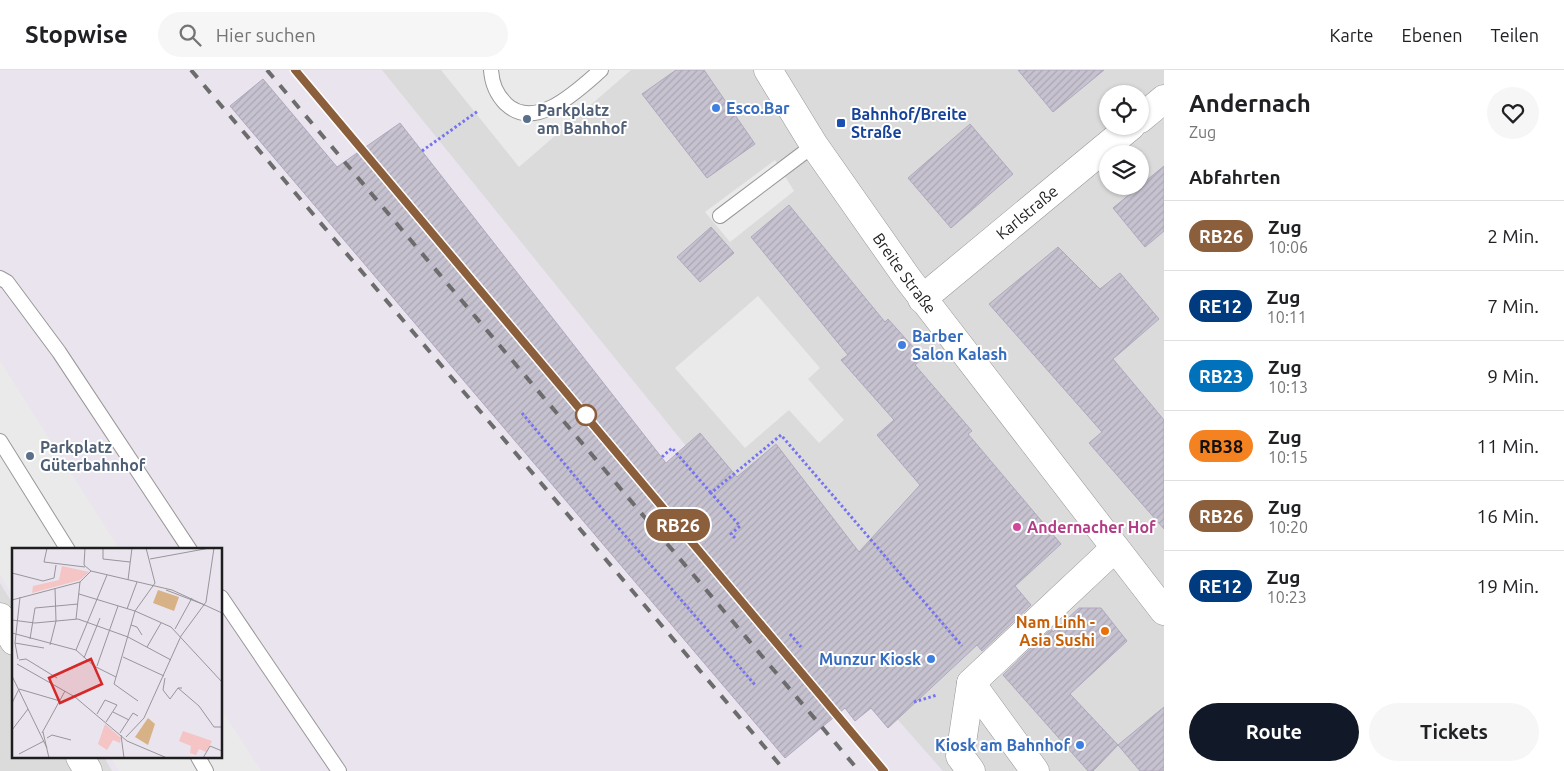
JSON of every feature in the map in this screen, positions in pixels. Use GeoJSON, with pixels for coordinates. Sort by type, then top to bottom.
{"type":"FeatureCollection","features":[{"type":"Feature","properties":{"kind":"street","name":"Breite Straße"},"geometry":{"type":"LineString","coordinates":[[768,70],[814,145],[922,299],[1164,612]]}},
{"type":"Feature","properties":{"kind":"street","name":"Karlstraße"},"geometry":{"type":"LineString","coordinates":[[922,299],[1150,116]]}},
{"type":"Feature","properties":{"kind":"street"},"geometry":{"type":"LineString","coordinates":[[971,771],[960,756],[977,677],[1114,549]]}},
{"type":"Feature","properties":{"kind":"street"},"geometry":{"type":"LineString","coordinates":[[0,617],[12,638]]}},
{"type":"Feature","properties":{"kind":"street"},"geometry":{"type":"LineString","coordinates":[[977,677],[1035,771]]}},
{"type":"Feature","properties":{"kind":"street"},"geometry":{"type":"LineString","coordinates":[[81,758],[88,771]]}},
{"type":"Feature","properties":{"kind":"lane"},"geometry":{"type":"LineString","coordinates":[[491,70],[492,83],[499,96],[513,110],[527,114],[539,113],[574,93],[601,70]]}},
{"type":"Feature","properties":{"kind":"lane"},"geometry":{"type":"LineString","coordinates":[[720,216],[814,145]]}},
{"type":"Feature","properties":{"kind":"lane"},"geometry":{"type":"LineString","coordinates":[[0,278],[7,282],[59,352],[189,548]]}},
{"type":"Feature","properties":{"kind":"lane"},"geometry":{"type":"LineString","coordinates":[[0,441],[67,548]]}},
{"type":"Feature","properties":{"kind":"lane"},"geometry":{"type":"LineString","coordinates":[[222,599],[339,771]]}},
{"type":"Feature","properties":{"kind":"lane"},"geometry":{"type":"LineString","coordinates":[[199,758],[206,771]]}},
{"type":"Feature","properties":{"kind":"path"},"geometry":{"type":"LineString","coordinates":[[422,152],[499,96]]}},
{"type":"Feature","properties":{"kind":"path"},"geometry":{"type":"LineString","coordinates":[[522,413],[610,518],[756,686]]}},
{"type":"Feature","properties":{"kind":"path"},"geometry":{"type":"LineString","coordinates":[[711,493],[781,435],[977,677]]}},
{"type":"Feature","properties":{"kind":"path"},"geometry":{"type":"LineString","coordinates":[[662,457],[672,448],[740,526],[731,534],[735,538]]}},
{"type":"Feature","properties":{"kind":"path"},"geometry":{"type":"LineString","coordinates":[[790,634],[801,647]]}},
{"type":"Feature","properties":{"kind":"shaded area"},"geometry":{"type":"Polygon","coordinates":[[[382,70],[1164,70],[1164,771],[943,771],[769,574],[686,446],[382,70]]]}},
{"type":"Feature","properties":{"kind":"shaded area","name":"Parkplatz am Bahnhof"},"geometry":{"type":"Polygon","coordinates":[[[441,70],[631,70],[519,167],[441,70]]]}},
{"type":"Feature","properties":{"kind":"shaded area"},"geometry":{"type":"Polygon","coordinates":[[[775,160],[794,191],[730,242],[705,212],[775,160]]]}},
{"type":"Feature","properties":{"kind":"shaded area"},"geometry":{"type":"Polygon","coordinates":[[[758,296],[820,368],[808,379],[844,420],[819,443],[789,410],[745,448],[675,368],[758,296]]]}},
{"type":"Feature","properties":{"kind":"shaded area","name":"Parkplatz Güterbahnhof"},"geometry":{"type":"Polygon","coordinates":[[[0,361],[119,548],[12,548],[12,595],[0,575],[0,361]]]}},
{"type":"Feature","properties":{"kind":"shaded area"},"geometry":{"type":"Polygon","coordinates":[[[0,583],[12,603],[12,758],[105,758],[112,771],[0,771],[0,583]]]}},
{"type":"Feature","properties":{"kind":"shaded area"},"geometry":{"type":"Polygon","coordinates":[[[222,711],[261,771],[119,771],[112,758],[222,758],[222,711]]]}},
{"type":"Feature","properties":{"kind":"building"},"geometry":{"type":"Polygon","coordinates":[[[676,70],[704,70],[755,144],[707,178],[642,94],[676,70]]]}},
{"type":"Feature","properties":{"kind":"building"},"geometry":{"type":"Polygon","coordinates":[[[1018,70],[1104,70],[1053,112],[1018,70]]]}},
{"type":"Feature","properties":{"kind":"building"},"geometry":{"type":"Polygon","coordinates":[[[263,79],[337,167],[400,123],[666,463],[700,433],[737,477],[776,444],[859,552],[920,485],[877,435],[894,420],[841,360],[848,355],[751,237],[789,205],[885,322],[888,319],[923,358],[915,365],[972,431],[968,434],[1061,544],[1015,586],[1031,605],[982,651],[977,645],[888,728],[871,708],[855,721],[845,708],[785,758],[230,106],[263,79]]]}},
{"type":"Feature","properties":{"kind":"building"},"geometry":{"type":"Polygon","coordinates":[[[970,124],[1013,174],[951,228],[908,178],[970,124]]]}},
{"type":"Feature","properties":{"kind":"building"},"geometry":{"type":"Polygon","coordinates":[[[1164,166],[1164,231],[1145,247],[1113,208],[1129,195],[1149,195],[1149,178],[1164,166]]]}},
{"type":"Feature","properties":{"kind":"building"},"geometry":{"type":"Polygon","coordinates":[[[711,227],[734,253],[700,282],[677,257],[711,227]]]}},
{"type":"Feature","properties":{"kind":"building"},"geometry":{"type":"Polygon","coordinates":[[[1058,247],[1100,289],[1120,273],[1159,319],[1113,359],[1164,420],[1164,529],[1089,443],[1102,432],[989,304],[1058,247]]]}},
{"type":"Feature","properties":{"kind":"building"},"geometry":{"type":"Polygon","coordinates":[[[1079,608],[1101,608],[1127,641],[1070,694],[1118,745],[1093,771],[1088,771],[1003,675],[1051,629],[1053,632],[1079,608]]]}},
{"type":"Feature","properties":{"kind":"building"},"geometry":{"type":"Polygon","coordinates":[[[1164,707],[1164,771],[1140,771],[1118,745],[1164,707]]]}},
{"type":"Feature","properties":{"kind":"railway"},"geometry":{"type":"LineString","coordinates":[[191,70],[785,771]]}},
{"type":"Feature","properties":{"kind":"railway"},"geometry":{"type":"LineString","coordinates":[[267,70],[859,771]]}},
{"type":"Feature","properties":{"kind":"railway"},"geometry":{"type":"LineString","coordinates":[[295,70],[884,771]]}},
{"type":"Feature","properties":{"kind":"train","name":"RB26"},"geometry":{"type":"LineString","coordinates":[[295,70],[884,771]]}},
{"type":"Feature","properties":{"kind":"place","name":"Esco.Bar"},"geometry":{"type":"Point","coordinates":[716,108]}},
{"type":"Feature","properties":{"kind":"place","name":"Parkplatz am Bahnhof"},"geometry":{"type":"Point","coordinates":[527,119]}},
{"type":"Feature","properties":{"kind":"place","name":"Bahnhof/Breite Straße"},"geometry":{"type":"Point","coordinates":[841,123]}},
{"type":"Feature","properties":{"kind":"place","name":"Barber Salon Kalash"},"geometry":{"type":"Point","coordinates":[902,345]}},
{"type":"Feature","properties":{"kind":"place","name":"Parkplatz Güterbahnhof"},"geometry":{"type":"Point","coordinates":[30,456]}},
{"type":"Feature","properties":{"kind":"place","name":"Andernacher Hof"},"geometry":{"type":"Point","coordinates":[1017,527]}},
{"type":"Feature","properties":{"kind":"place","name":"Nam Linh - Asia Sushi"},"geometry":{"type":"Point","coordinates":[1105,631]}},
{"type":"Feature","properties":{"kind":"place","name":"Munzur Kiosk"},"geometry":{"type":"Point","coordinates":[931,659]}},
{"type":"Feature","properties":{"kind":"place","name":"Kiosk am Bahnhof"},"geometry":{"type":"Point","coordinates":[1080,745]}}]}
